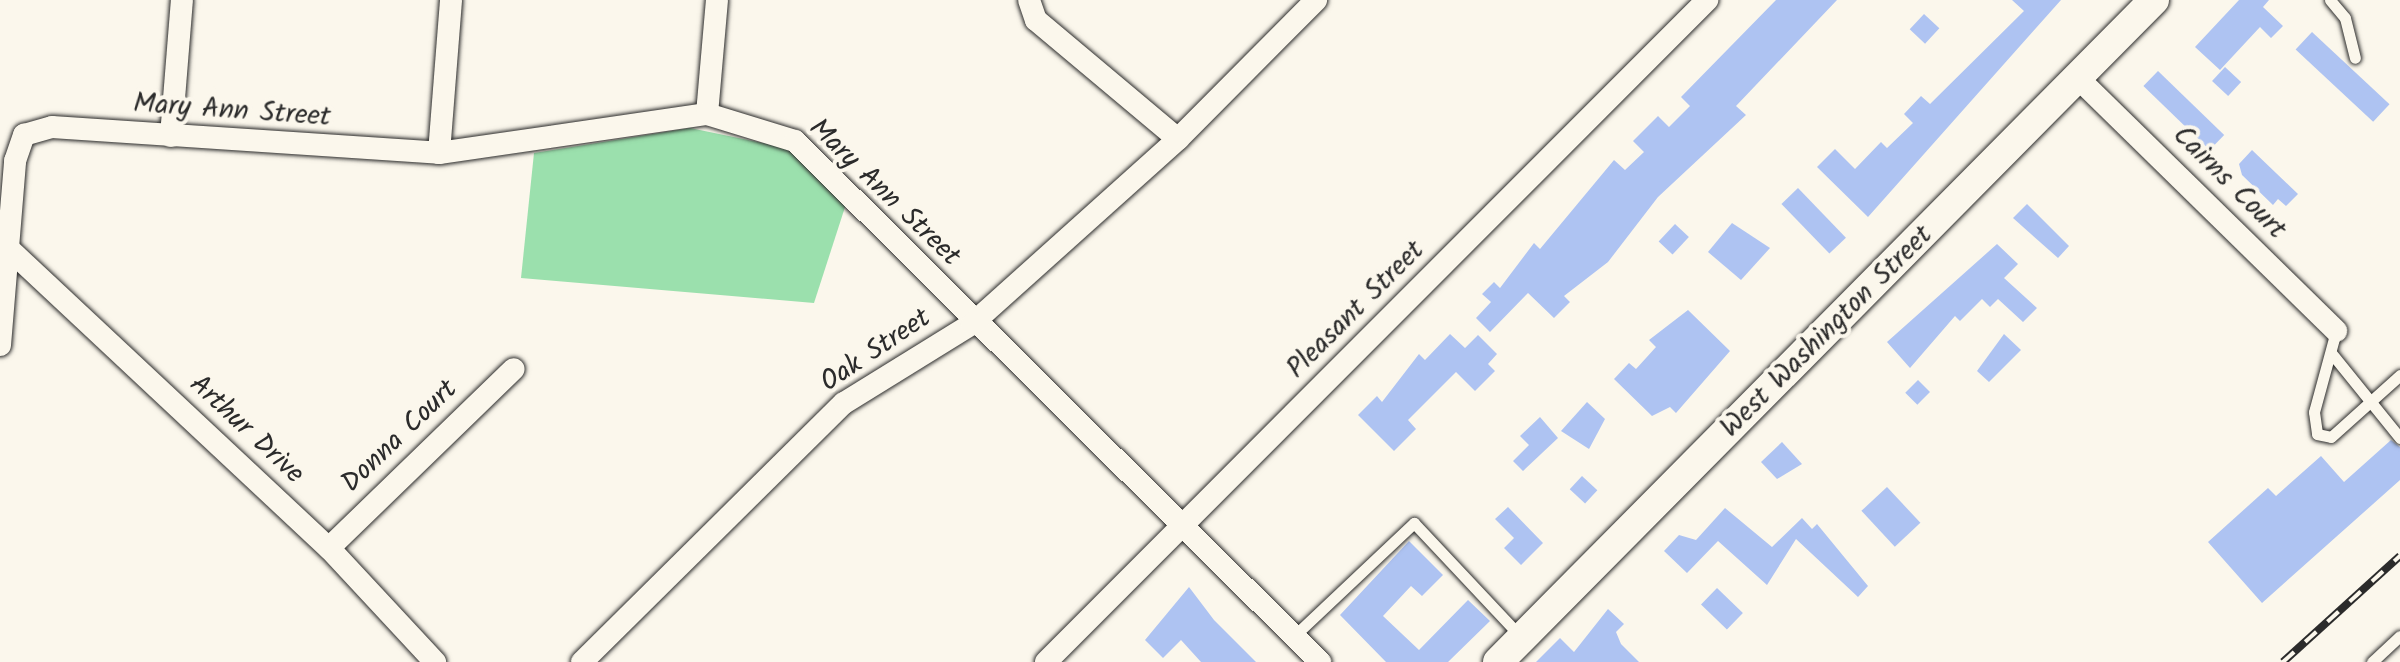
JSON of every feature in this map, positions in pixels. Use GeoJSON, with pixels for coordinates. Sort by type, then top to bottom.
{"type":"FeatureCollection","features":[{"type":"Feature","properties":{"kind":"main road","name":"West Washington Street"},"geometry":{"type":"LineString","coordinates":[[1498,662],[2154,0]]}},
{"type":"Feature","properties":{"kind":"street"},"geometry":{"type":"LineString","coordinates":[[171,136],[182,0]]}},
{"type":"Feature","properties":{"kind":"street"},"geometry":{"type":"LineString","coordinates":[[439,153],[451,0]]}},
{"type":"Feature","properties":{"kind":"street"},"geometry":{"type":"LineString","coordinates":[[707,114],[717,0]]}},
{"type":"Feature","properties":{"kind":"street"},"geometry":{"type":"LineString","coordinates":[[1029,0],[1036,20],[1178,139]]}},
{"type":"Feature","properties":{"kind":"street","name":"Oak Street"},"geometry":{"type":"LineString","coordinates":[[582,662],[844,403],[972,324],[1178,139],[1316,0]]}},
{"type":"Feature","properties":{"kind":"street","name":"Pleasant Street"},"geometry":{"type":"LineString","coordinates":[[1046,662],[1707,0]]}},
{"type":"Feature","properties":{"kind":"street","name":"Cairns Court"},"geometry":{"type":"LineString","coordinates":[[2079,79],[2334,343]]}},
{"type":"Feature","properties":{"kind":"street","name":"Mary Ann Street"},"geometry":{"type":"LineString","coordinates":[[9,249],[24,135],[52,127],[439,153],[707,114],[795,141],[972,324],[1185,524],[1320,662]]}},
{"type":"Feature","properties":{"kind":"street"},"geometry":{"type":"LineString","coordinates":[[0,345],[9,249]]}},
{"type":"Feature","properties":{"kind":"street","name":"Arthur Drive"},"geometry":{"type":"LineString","coordinates":[[9,249],[329,548],[435,662]]}},
{"type":"Feature","properties":{"kind":"street","name":"Donna Court"},"geometry":{"type":"LineString","coordinates":[[329,548],[514,369]]}},
{"type":"Feature","properties":{"kind":"lane"},"geometry":{"type":"LineString","coordinates":[[2330,0],[2345,18],[2355,58]]}},
{"type":"Feature","properties":{"kind":"lane"},"geometry":{"type":"LineString","coordinates":[[2334,343],[2368,403],[2399,438]]}},
{"type":"Feature","properties":{"kind":"lane"},"geometry":{"type":"LineString","coordinates":[[2334,343],[2314,412],[2317,434],[2331,437],[2400,375]]}},
{"type":"Feature","properties":{"kind":"lane"},"geometry":{"type":"LineString","coordinates":[[1294,636],[1414,523],[1522,638]]}},
{"type":"Feature","properties":{"kind":"lane"},"geometry":{"type":"LineString","coordinates":[[2372,662],[2400,636]]}},
{"type":"Feature","properties":{"kind":"green space"},"geometry":{"type":"Polygon","coordinates":[[[690,128],[787,148],[846,204],[814,303],[521,278],[534,153],[690,128]]]}},
{"type":"Feature","properties":{"kind":"building"},"geometry":{"type":"Polygon","coordinates":[[[1776,0],[1837,0],[1736,106],[1746,115],[1658,197],[1608,262],[1564,296],[1570,302],[1554,318],[1528,293],[1490,332],[1476,318],[1491,302],[1482,294],[1494,282],[1500,288],[1534,243],[1540,249],[1614,160],[1625,170],[1644,152],[1633,141],[1658,116],[1669,127],[1690,106],[1681,97],[1776,0]]]}},
{"type":"Feature","properties":{"kind":"building"},"geometry":{"type":"Polygon","coordinates":[[[2012,0],[2061,0],[1868,217],[1817,167],[1835,149],[1855,169],[1881,142],[1887,148],[1913,123],[1904,114],[1921,96],[1930,104],[2024,11],[2012,0]]]}},
{"type":"Feature","properties":{"kind":"building"},"geometry":{"type":"Polygon","coordinates":[[[2239,0],[2269,0],[2263,7],[2283,26],[2271,38],[2260,27],[2220,70],[2195,47],[2239,0]]]}},
{"type":"Feature","properties":{"kind":"building"},"geometry":{"type":"Polygon","coordinates":[[[1924,14],[1939,28],[1925,44],[1910,29],[1924,14]]]}},
{"type":"Feature","properties":{"kind":"building"},"geometry":{"type":"Polygon","coordinates":[[[2312,32],[2390,104],[2373,122],[2296,50],[2312,32]]]}},
{"type":"Feature","properties":{"kind":"building"},"geometry":{"type":"Polygon","coordinates":[[[2225,67],[2241,82],[2228,96],[2212,81],[2225,67]]]}},
{"type":"Feature","properties":{"kind":"building"},"geometry":{"type":"Polygon","coordinates":[[[2158,71],[2224,135],[2210,150],[2143,86],[2158,71]]]}},
{"type":"Feature","properties":{"kind":"building"},"geometry":{"type":"Polygon","coordinates":[[[2252,150],[2298,194],[2286,206],[2278,199],[2273,205],[2242,175],[2239,164],[2252,150]]]}},
{"type":"Feature","properties":{"kind":"building"},"geometry":{"type":"Polygon","coordinates":[[[1798,188],[1846,238],[1829,254],[1781,204],[1798,188]]]}},
{"type":"Feature","properties":{"kind":"building"},"geometry":{"type":"Polygon","coordinates":[[[2027,204],[2069,246],[2058,258],[2013,218],[2027,204]]]}},
{"type":"Feature","properties":{"kind":"building"},"geometry":{"type":"Polygon","coordinates":[[[1732,223],[1770,248],[1741,280],[1708,252],[1732,223]]]}},
{"type":"Feature","properties":{"kind":"building"},"geometry":{"type":"Polygon","coordinates":[[[1675,224],[1689,237],[1673,255],[1659,242],[1675,224]]]}},
{"type":"Feature","properties":{"kind":"building"},"geometry":{"type":"Polygon","coordinates":[[[1997,244],[2018,264],[2004,278],[2037,308],[2023,322],[1998,299],[1990,307],[1982,299],[1960,321],[1955,316],[1910,368],[1887,342],[1997,244]]]}},
{"type":"Feature","properties":{"kind":"building"},"geometry":{"type":"Polygon","coordinates":[[[1688,310],[1730,351],[1676,413],[1670,407],[1652,416],[1614,379],[1629,363],[1636,369],[1656,347],[1649,340],[1688,310]]]}},
{"type":"Feature","properties":{"kind":"building"},"geometry":{"type":"Polygon","coordinates":[[[1450,334],[1465,348],[1478,335],[1497,354],[1488,364],[1495,371],[1475,391],[1456,372],[1408,420],[1416,429],[1394,451],[1358,415],[1377,396],[1382,402],[1419,354],[1425,360],[1450,334]]]}},
{"type":"Feature","properties":{"kind":"building"},"geometry":{"type":"Polygon","coordinates":[[[2004,334],[2021,350],[1989,382],[1977,371],[2004,334]]]}},
{"type":"Feature","properties":{"kind":"building"},"geometry":{"type":"Polygon","coordinates":[[[1918,380],[1930,392],[1917,405],[1905,393],[1918,380]]]}},
{"type":"Feature","properties":{"kind":"building"},"geometry":{"type":"Polygon","coordinates":[[[1587,402],[1605,419],[1589,449],[1561,431],[1587,402]]]}},
{"type":"Feature","properties":{"kind":"building"},"geometry":{"type":"Polygon","coordinates":[[[1540,417],[1558,438],[1523,471],[1513,461],[1529,445],[1520,436],[1540,417]]]}},
{"type":"Feature","properties":{"kind":"building"},"geometry":{"type":"Polygon","coordinates":[[[2391,440],[2400,447],[2400,480],[2262,603],[2208,542],[2268,488],[2276,496],[2321,456],[2344,482],[2391,440]]]}},
{"type":"Feature","properties":{"kind":"building"},"geometry":{"type":"Polygon","coordinates":[[[1782,442],[1802,464],[1777,479],[1761,462],[1782,442]]]}},
{"type":"Feature","properties":{"kind":"building"},"geometry":{"type":"Polygon","coordinates":[[[1582,476],[1597,490],[1585,503],[1570,489],[1582,476]]]}},
{"type":"Feature","properties":{"kind":"building"},"geometry":{"type":"Polygon","coordinates":[[[1887,487],[1920,523],[1895,547],[1861,511],[1887,487]]]}},
{"type":"Feature","properties":{"kind":"building"},"geometry":{"type":"Polygon","coordinates":[[[1508,507],[1543,543],[1521,565],[1504,548],[1514,538],[1495,519],[1508,507]]]}},
{"type":"Feature","properties":{"kind":"building"},"geometry":{"type":"Polygon","coordinates":[[[1725,508],[1772,547],[1802,518],[1812,529],[1817,524],[1868,586],[1858,597],[1796,539],[1767,585],[1718,541],[1687,573],[1664,551],[1679,535],[1696,540],[1725,508]]]}},
{"type":"Feature","properties":{"kind":"building"},"geometry":{"type":"Polygon","coordinates":[[[1409,541],[1443,575],[1422,596],[1411,586],[1383,616],[1419,650],[1468,600],[1490,621],[1448,662],[1386,662],[1340,615],[1409,541]]]}},
{"type":"Feature","properties":{"kind":"building"},"geometry":{"type":"Polygon","coordinates":[[[1189,587],[1214,620],[1256,662],[1201,662],[1181,640],[1163,658],[1145,640],[1189,587]]]}},
{"type":"Feature","properties":{"kind":"building"},"geometry":{"type":"Polygon","coordinates":[[[1717,588],[1743,613],[1727,630],[1701,605],[1717,588]]]}},
{"type":"Feature","properties":{"kind":"building"},"geometry":{"type":"Polygon","coordinates":[[[1608,609],[1624,624],[1616,632],[1621,644],[1639,662],[1536,662],[1560,638],[1574,652],[1608,609]]]}},
{"type":"Feature","properties":{"kind":"railway"},"geometry":{"type":"LineString","coordinates":[[2283,662],[2400,556]]}}]}
